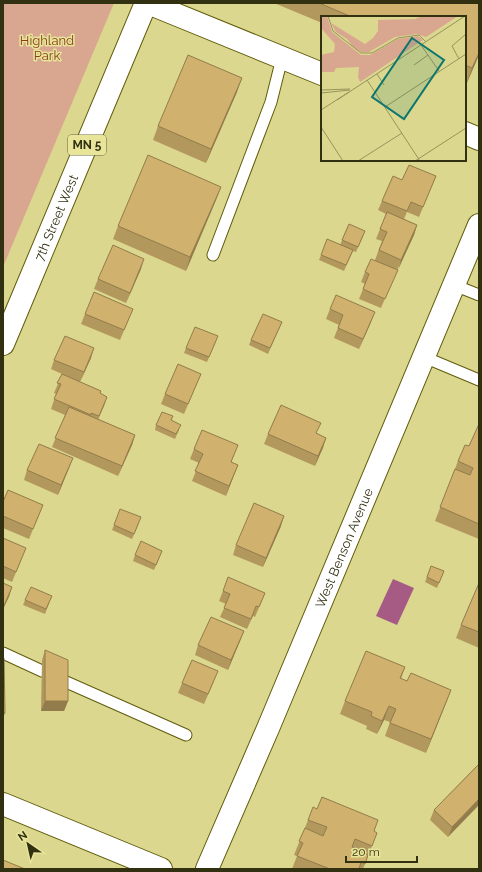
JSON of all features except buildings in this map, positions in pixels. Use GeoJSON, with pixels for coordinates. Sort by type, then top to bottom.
{"type":"FeatureCollection","features":[{"type":"Feature","properties":{"kind":"street"},"geometry":{"type":"LineString","coordinates":[[147,3],[321,74]]}},
{"type":"Feature","properties":{"kind":"street","name":"7th Street West"},"geometry":{"type":"LineString","coordinates":[[3,344],[147,3]]}},
{"type":"Feature","properties":{"kind":"street"},"geometry":{"type":"LineString","coordinates":[[466,133],[479,139]]}},
{"type":"Feature","properties":{"kind":"street","name":"West Benson Avenue"},"geometry":{"type":"LineString","coordinates":[[207,869],[272,719],[479,226]]}},
{"type":"Feature","properties":{"kind":"street"},"geometry":{"type":"LineString","coordinates":[[3,804],[161,869]]}},
{"type":"Feature","properties":{"kind":"lane"},"geometry":{"type":"LineString","coordinates":[[213,255],[271,102],[282,58]]}},
{"type":"Feature","properties":{"kind":"lane"},"geometry":{"type":"LineString","coordinates":[[454,285],[479,295]]}},
{"type":"Feature","properties":{"kind":"lane"},"geometry":{"type":"LineString","coordinates":[[424,357],[479,380]]}},
{"type":"Feature","properties":{"kind":"lane"},"geometry":{"type":"LineString","coordinates":[[3,653],[42,671]]}},
{"type":"Feature","properties":{"kind":"lane"},"geometry":{"type":"LineString","coordinates":[[64,681],[186,735]]}},
{"type":"Feature","properties":{"kind":"green space","name":"Highland Park"},"geometry":{"type":"Polygon","coordinates":[[[3,3],[114,3],[3,267],[3,3]]]}},
{"type":"Feature","properties":{"kind":"shaded area"},"geometry":{"type":"Polygon","coordinates":[[[393,579],[414,588],[397,625],[376,616],[393,579]]]}}]}
